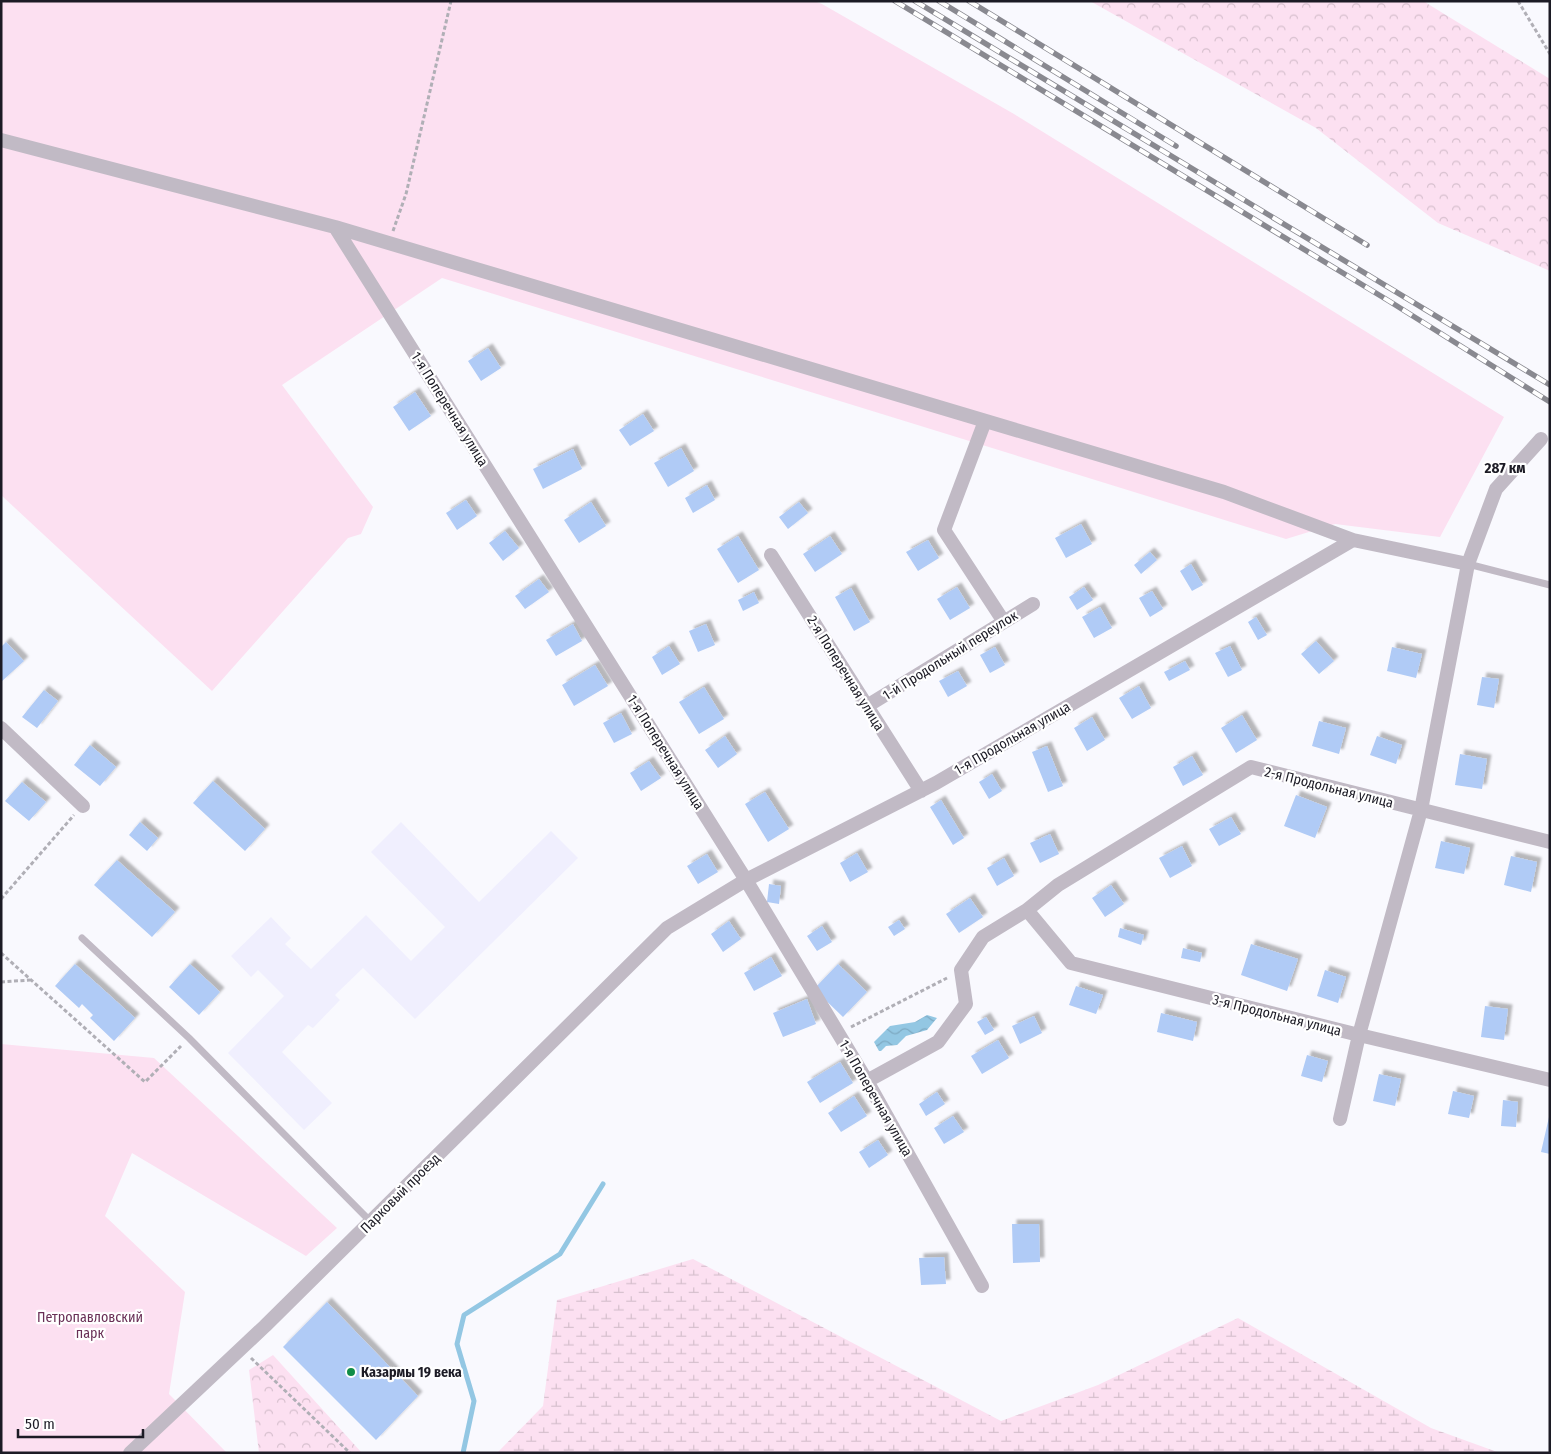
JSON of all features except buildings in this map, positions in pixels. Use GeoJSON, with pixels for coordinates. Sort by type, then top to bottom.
{"type":"FeatureCollection","features":[{"type":"Feature","properties":{"kind":"street"},"geometry":{"type":"LineString","coordinates":[[1,140],[335,227],[1224,492],[1353,540],[1468,564]]}},
{"type":"Feature","properties":{"kind":"street","name":"1-я Поперечная улица"},"geometry":{"type":"LineString","coordinates":[[335,227],[746,880],[867,1081],[982,1286]]}},
{"type":"Feature","properties":{"kind":"street"},"geometry":{"type":"LineString","coordinates":[[985,421],[944,530],[1004,622]]}},
{"type":"Feature","properties":{"kind":"street"},"geometry":{"type":"LineString","coordinates":[[1340,1119],[1360,1035],[1421,810],[1468,564],[1496,489],[1542,439]]}},
{"type":"Feature","properties":{"kind":"street","name":"1-я Продольная улица"},"geometry":{"type":"LineString","coordinates":[[667,928],[746,880],[921,791],[1353,540]]}},
{"type":"Feature","properties":{"kind":"street","name":"2-я Поперечная улица"},"geometry":{"type":"LineString","coordinates":[[771,555],[921,791]]}},
{"type":"Feature","properties":{"kind":"street","name":"1-й Продольный переулок"},"geometry":{"type":"LineString","coordinates":[[867,706],[1033,604]]}},
{"type":"Feature","properties":{"kind":"street"},"geometry":{"type":"LineString","coordinates":[[1,728],[83,806]]}},
{"type":"Feature","properties":{"kind":"street","name":"2-я Продольная улица"},"geometry":{"type":"LineString","coordinates":[[961,970],[983,937],[1027,910],[1058,886],[1251,767],[1550,842]]}},
{"type":"Feature","properties":{"kind":"street","name":"3-я Продольная улица"},"geometry":{"type":"LineString","coordinates":[[1027,910],[1071,963],[1550,1080]]}},
{"type":"Feature","properties":{"kind":"street","name":"Парковый проезд"},"geometry":{"type":"LineString","coordinates":[[130,1453],[241,1349],[371,1222],[667,928]]}},
{"type":"Feature","properties":{"kind":"street"},"geometry":{"type":"LineString","coordinates":[[867,1081],[938,1042],[966,1004],[961,970]]}},
{"type":"Feature","properties":{"kind":"lane"},"geometry":{"type":"LineString","coordinates":[[1468,564],[1550,584]]}},
{"type":"Feature","properties":{"kind":"lane"},"geometry":{"type":"LineString","coordinates":[[82,938],[189,1038],[371,1222]]}},
{"type":"Feature","properties":{"kind":"path"},"geometry":{"type":"LineString","coordinates":[[389,243],[406,194],[451,1]]}},
{"type":"Feature","properties":{"kind":"path"},"geometry":{"type":"LineString","coordinates":[[1518,1],[1550,54]]}},
{"type":"Feature","properties":{"kind":"path"},"geometry":{"type":"LineString","coordinates":[[1,899],[83,806]]}},
{"type":"Feature","properties":{"kind":"path"},"geometry":{"type":"LineString","coordinates":[[1,953],[145,1082],[189,1038]]}},
{"type":"Feature","properties":{"kind":"path"},"geometry":{"type":"LineString","coordinates":[[838,1033],[961,970]]}},
{"type":"Feature","properties":{"kind":"path"},"geometry":{"type":"LineString","coordinates":[[1,982],[30,980]]}},
{"type":"Feature","properties":{"kind":"path"},"geometry":{"type":"LineString","coordinates":[[241,1349],[350,1453]]}},
{"type":"Feature","properties":{"kind":"shaded area"},"geometry":{"type":"Polygon","coordinates":[[[401,822],[479,902],[551,831],[578,858],[415,1019],[363,968],[335,995],[340,1000],[313,1028],[308,1025],[282,1052],[332,1103],[304,1130],[228,1053],[284,996],[258,970],[251,977],[231,956],[271,917],[291,938],[285,944],[311,969],[366,915],[411,961],[445,927],[371,852],[401,822]]]}},
{"type":"Feature","properties":{"kind":"green space"},"geometry":{"type":"Polygon","coordinates":[[[1,1],[814,1],[1014,114],[1504,417],[1440,537],[1335,524],[1286,539],[442,278],[282,385],[373,507],[361,534],[348,538],[212,691],[1,495],[1,1]]]}},
{"type":"Feature","properties":{"kind":"green space"},"geometry":{"type":"Polygon","coordinates":[[[1090,1],[1424,1],[1550,79],[1550,271],[1438,223],[1316,128],[1090,1]]]}},
{"type":"Feature","properties":{"kind":"green space","name":"Петропавловский парк"},"geometry":{"type":"Polygon","coordinates":[[[1,1044],[154,1058],[337,1228],[306,1256],[132,1153],[105,1216],[185,1292],[169,1394],[227,1453],[1,1453],[1,1044]]]}},
{"type":"Feature","properties":{"kind":"green space"},"geometry":{"type":"Polygon","coordinates":[[[693,1259],[1001,1421],[1098,1385],[1238,1318],[1431,1428],[1500,1453],[497,1453],[543,1406],[557,1300],[693,1259]]]}},
{"type":"Feature","properties":{"kind":"green space"},"geometry":{"type":"Polygon","coordinates":[[[273,1355],[362,1453],[259,1453],[249,1370],[273,1355]]]}},
{"type":"Feature","properties":{"kind":"water"},"geometry":{"type":"Polygon","coordinates":[[[927,1015],[937,1018],[927,1030],[906,1036],[897,1045],[886,1046],[879,1051],[874,1042],[890,1026],[915,1022],[927,1015]]]}},
{"type":"Feature","properties":{"kind":"waterway"},"geometry":{"type":"LineString","coordinates":[[463,1453],[474,1401],[457,1344],[464,1315],[560,1254],[603,1184]]}},
{"type":"Feature","properties":{"kind":"railway"},"geometry":{"type":"LineString","coordinates":[[895,1],[1389,301],[1550,402]]}},
{"type":"Feature","properties":{"kind":"railway"},"geometry":{"type":"LineString","coordinates":[[915,1],[1550,385]]}},
{"type":"Feature","properties":{"kind":"railway"},"geometry":{"type":"LineString","coordinates":[[939,1],[1176,146]]}},
{"type":"Feature","properties":{"kind":"railway"},"geometry":{"type":"LineString","coordinates":[[969,1],[1367,245]]}},
{"type":"Feature","properties":{"kind":"place","name":"Казармы 19 века"},"geometry":{"type":"Point","coordinates":[351,1372]}},
{"type":"Feature","properties":{"kind":"district","name":"287 км"},"geometry":{"type":"Point","coordinates":[1505,468]}}]}
